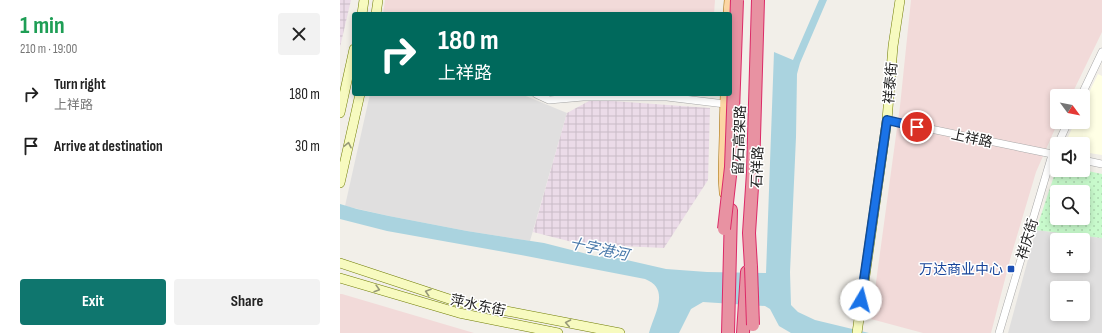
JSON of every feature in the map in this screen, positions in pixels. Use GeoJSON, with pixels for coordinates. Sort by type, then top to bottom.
{"type":"FeatureCollection","features":[{"type":"Feature","properties":{"kind":"highway","name":"留石高架路"},"geometry":{"type":"LineString","coordinates":[[728,333],[737,0]]}},
{"type":"Feature","properties":{"kind":"highway","name":"留石高架路"},"geometry":{"type":"LineString","coordinates":[[743,333],[753,172],[758,0]]}},
{"type":"Feature","properties":{"kind":"highway","name":"留石高架路"},"geometry":{"type":"LineString","coordinates":[[720,333],[724,229],[732,167]]}},
{"type":"Feature","properties":{"kind":"highway","name":"留石高架路"},"geometry":{"type":"LineString","coordinates":[[749,233],[753,333]]}},
{"type":"Feature","properties":{"kind":"main road"},"geometry":{"type":"LineString","coordinates":[[729,12],[730,0]]}},
{"type":"Feature","properties":{"kind":"main road","name":"石祥路"},"geometry":{"type":"LineString","coordinates":[[749,333],[753,267],[763,0]]}},
{"type":"Feature","properties":{"kind":"main road"},"geometry":{"type":"LineString","coordinates":[[724,333],[727,230],[724,176],[726,99]]}},
{"type":"Feature","properties":{"kind":"street"},"geometry":{"type":"LineString","coordinates":[[362,12],[364,0]]}},
{"type":"Feature","properties":{"kind":"street"},"geometry":{"type":"LineString","coordinates":[[376,12],[378,0]]}},
{"type":"Feature","properties":{"kind":"street","name":"祥泰街"},"geometry":{"type":"LineString","coordinates":[[857,330],[887,120],[893,46],[900,0]]}},
{"type":"Feature","properties":{"kind":"street"},"geometry":{"type":"LineString","coordinates":[[1084,89],[1102,52]]}},
{"type":"Feature","properties":{"kind":"street"},"geometry":{"type":"LineString","coordinates":[[340,112],[352,58]]}},
{"type":"Feature","properties":{"kind":"street"},"geometry":{"type":"LineString","coordinates":[[340,183],[360,96]]}},
{"type":"Feature","properties":{"kind":"street"},"geometry":{"type":"LineString","coordinates":[[540,96],[549,100],[583,97],[726,99]]}},
{"type":"Feature","properties":{"kind":"street","name":"上祥路"},"geometry":{"type":"LineString","coordinates":[[887,120],[1050,154]]}},
{"type":"Feature","properties":{"kind":"street"},"geometry":{"type":"LineString","coordinates":[[1090,161],[1102,164]]}},
{"type":"Feature","properties":{"kind":"street","name":"祥庆街"},"geometry":{"type":"LineString","coordinates":[[999,333],[1050,171]]}},
{"type":"Feature","properties":{"kind":"street","name":"萍水东街"},"geometry":{"type":"LineString","coordinates":[[340,263],[455,301],[620,333]]}},
{"type":"Feature","properties":{"kind":"street","name":"萍水东街"},"geometry":{"type":"LineString","coordinates":[[340,278],[459,313],[558,333]]}},
{"type":"Feature","properties":{"kind":"shaded area"},"geometry":{"type":"Polygon","coordinates":[[[340,0],[351,0],[340,47],[340,0]]]}},
{"type":"Feature","properties":{"kind":"shaded area"},"geometry":{"type":"Polygon","coordinates":[[[385,0],[715,0],[714,12],[383,12],[385,0]]]}},
{"type":"Feature","properties":{"kind":"shaded area"},"geometry":{"type":"Polygon","coordinates":[[[911,0],[1102,0],[1102,32],[1074,89],[1050,89],[1050,129],[1055,129],[1050,137],[1036,172],[1011,256],[991,333],[923,333],[871,319],[900,106],[911,0]]]}},
{"type":"Feature","properties":{"kind":"shaded area"},"geometry":{"type":"Polygon","coordinates":[[[1098,74],[1102,76],[1102,155],[1090,153],[1090,137],[1068,137],[1072,129],[1090,129],[1090,91],[1098,74]]]}},
{"type":"Feature","properties":{"kind":"shaded area"},"geometry":{"type":"Polygon","coordinates":[[[370,96],[526,96],[567,113],[530,241],[467,231],[345,206],[370,96]]]}},
{"type":"Feature","properties":{"kind":"shaded area"},"geometry":{"type":"Polygon","coordinates":[[[589,101],[612,101],[710,108],[708,180],[664,248],[580,244],[533,232],[567,113],[589,101]]]}},
{"type":"Feature","properties":{"kind":"shaded area"},"geometry":{"type":"Polygon","coordinates":[[[1036,230],[1061,233],[1050,233],[1050,273],[1090,273],[1090,237],[1102,238],[1102,333],[1008,333],[1036,230]]]}},
{"type":"Feature","properties":{"kind":"shaded area"},"geometry":{"type":"Polygon","coordinates":[[[340,294],[342,294],[474,333],[340,333],[340,294]]]}},
{"type":"Feature","properties":{"kind":"green space"},"geometry":{"type":"Polygon","coordinates":[[[1090,171],[1102,174],[1102,238],[1090,237],[1090,233],[1061,233],[1036,230],[1050,188],[1050,225],[1090,225],[1090,185],[1051,185],[1054,177],[1090,177],[1090,171]]]}},
{"type":"Feature","properties":{"kind":"water"},"geometry":{"type":"Polygon","coordinates":[[[819,0],[827,0],[800,63],[797,74],[796,137],[790,272],[791,305],[798,312],[815,320],[869,333],[791,333],[779,326],[770,309],[765,306],[703,302],[691,309],[679,333],[649,333],[659,303],[659,295],[653,283],[645,279],[387,231],[340,219],[340,204],[389,216],[467,231],[544,243],[595,256],[618,258],[666,269],[707,272],[766,273],[774,52],[793,60],[819,0]]]}},
{"type":"Feature","properties":{"kind":"place","name":"万达商业中心"},"geometry":{"type":"Point","coordinates":[1011,269]}},
{"type":"Feature","properties":{"kind":"route"},"geometry":{"type":"LineString","coordinates":[[861,300],[887,120],[917,127]]}},
{"type":"Feature","properties":{"kind":"water label","name":"十字港河"},"geometry":{"type":"Point","coordinates":[599,249]}}]}
